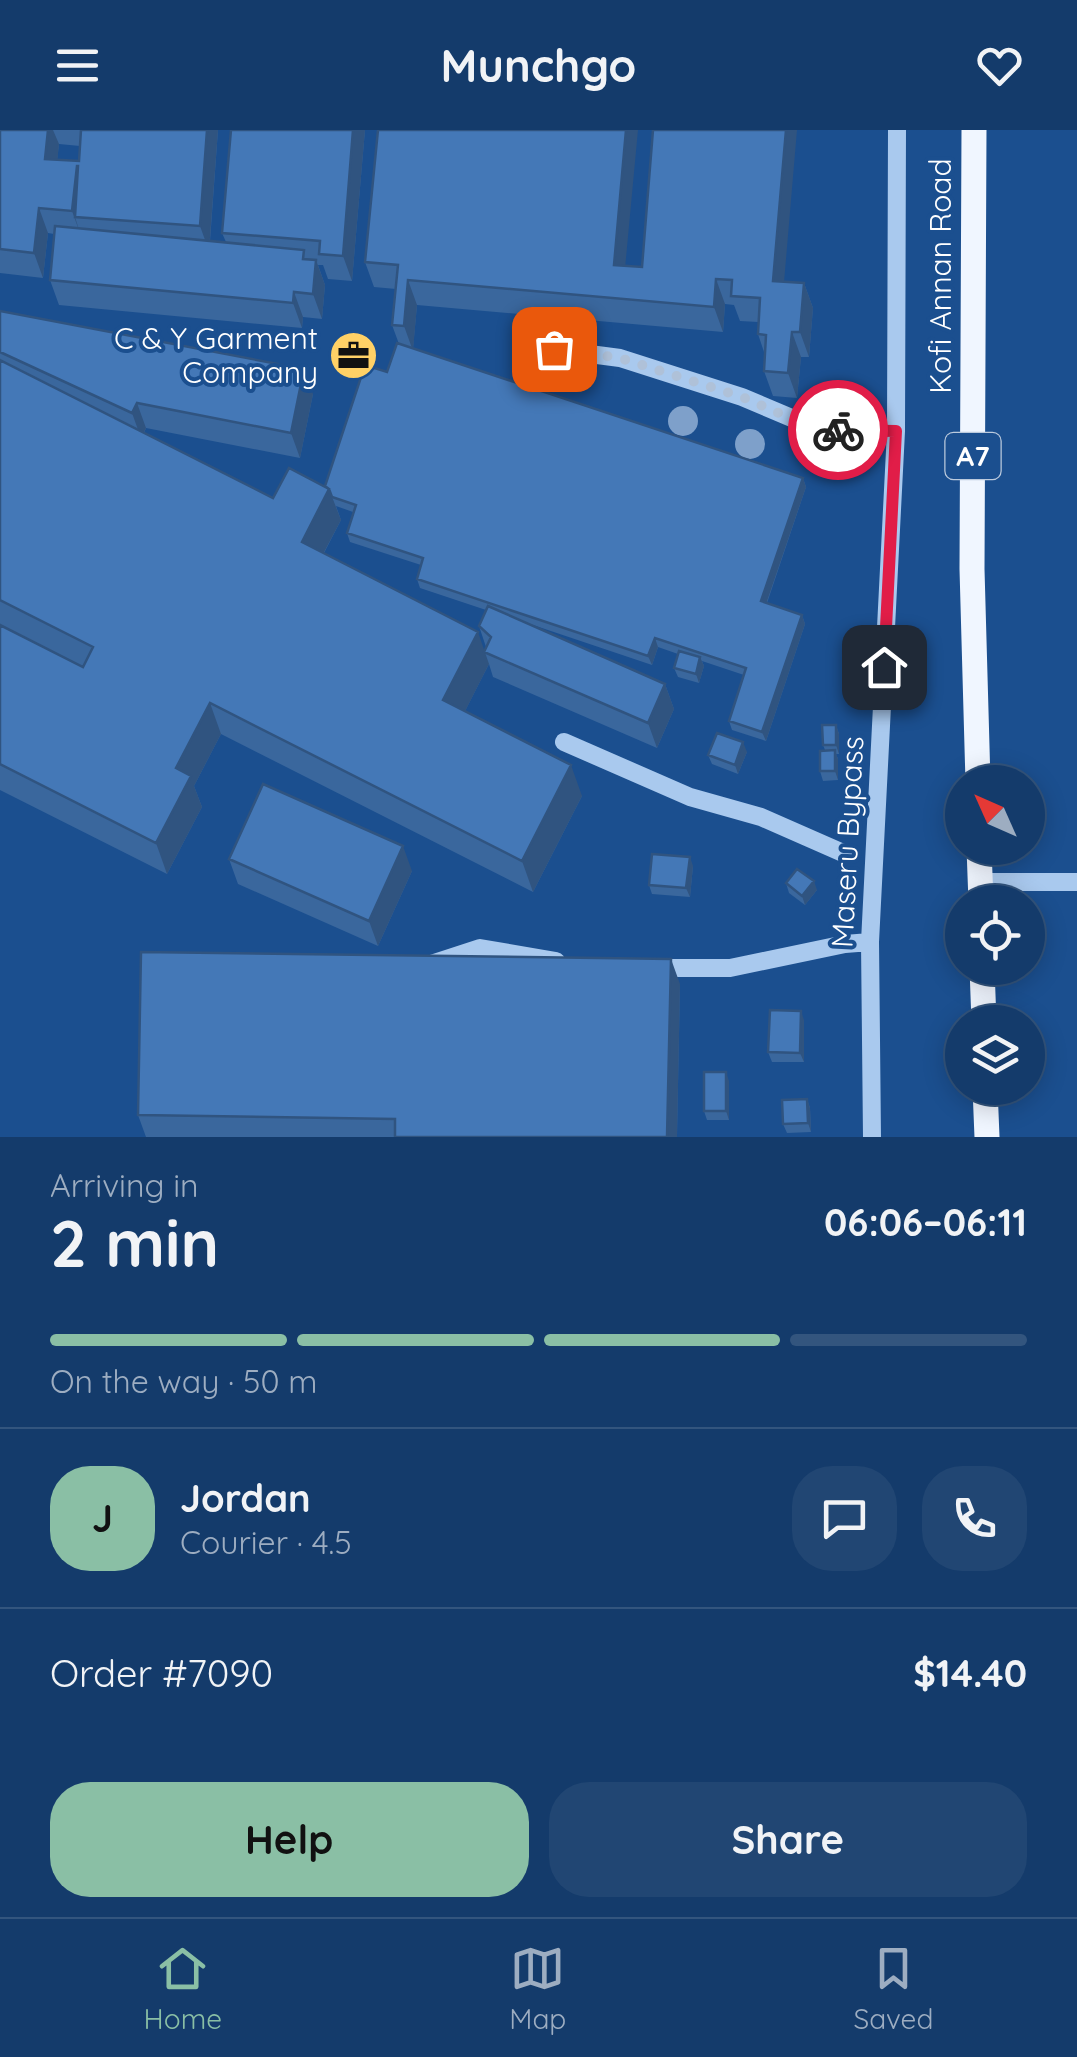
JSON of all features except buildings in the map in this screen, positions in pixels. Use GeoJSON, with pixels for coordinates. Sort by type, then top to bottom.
{"type":"FeatureCollection","features":[{"type":"Feature","properties":{"kind":"main road","name":"Kofi Annan Road"},"geometry":{"type":"LineString","coordinates":[[974,130],[972,570],[978,765]]}},
{"type":"Feature","properties":{"kind":"main road"},"geometry":{"type":"LineString","coordinates":[[986,1105],[987,1137]]}},
{"type":"Feature","properties":{"kind":"street","name":"Maseru Bypass"},"geometry":{"type":"LineString","coordinates":[[872,1137],[870,942],[896,431],[898,130]]}},
{"type":"Feature","properties":{"kind":"street"},"geometry":{"type":"LineString","coordinates":[[521,344],[620,358],[742,397],[813,428],[896,431]]}},
{"type":"Feature","properties":{"kind":"street"},"geometry":{"type":"LineString","coordinates":[[564,742],[690,797],[761,817],[843,853]]}},
{"type":"Feature","properties":{"kind":"street"},"geometry":{"type":"LineString","coordinates":[[1045,885],[1077,882]]}},
{"type":"Feature","properties":{"kind":"street"},"geometry":{"type":"LineString","coordinates":[[632,968],[730,968],[870,942]]}},
{"type":"Feature","properties":{"kind":"street"},"geometry":{"type":"LineString","coordinates":[[411,970],[480,948],[580,963]]}},
{"type":"Feature","properties":{"kind":"way so far"},"geometry":{"type":"LineString","coordinates":[[554,349],[620,358],[742,397],[813,428],[838,430]]}},
{"type":"Feature","properties":{"kind":"place","name":"C & Y Garment Company"},"geometry":{"type":"Point","coordinates":[353,356]}},
{"type":"Feature","properties":{"kind":"route"},"geometry":{"type":"LineString","coordinates":[[838,430],[896,431],[884,667]]}}]}
